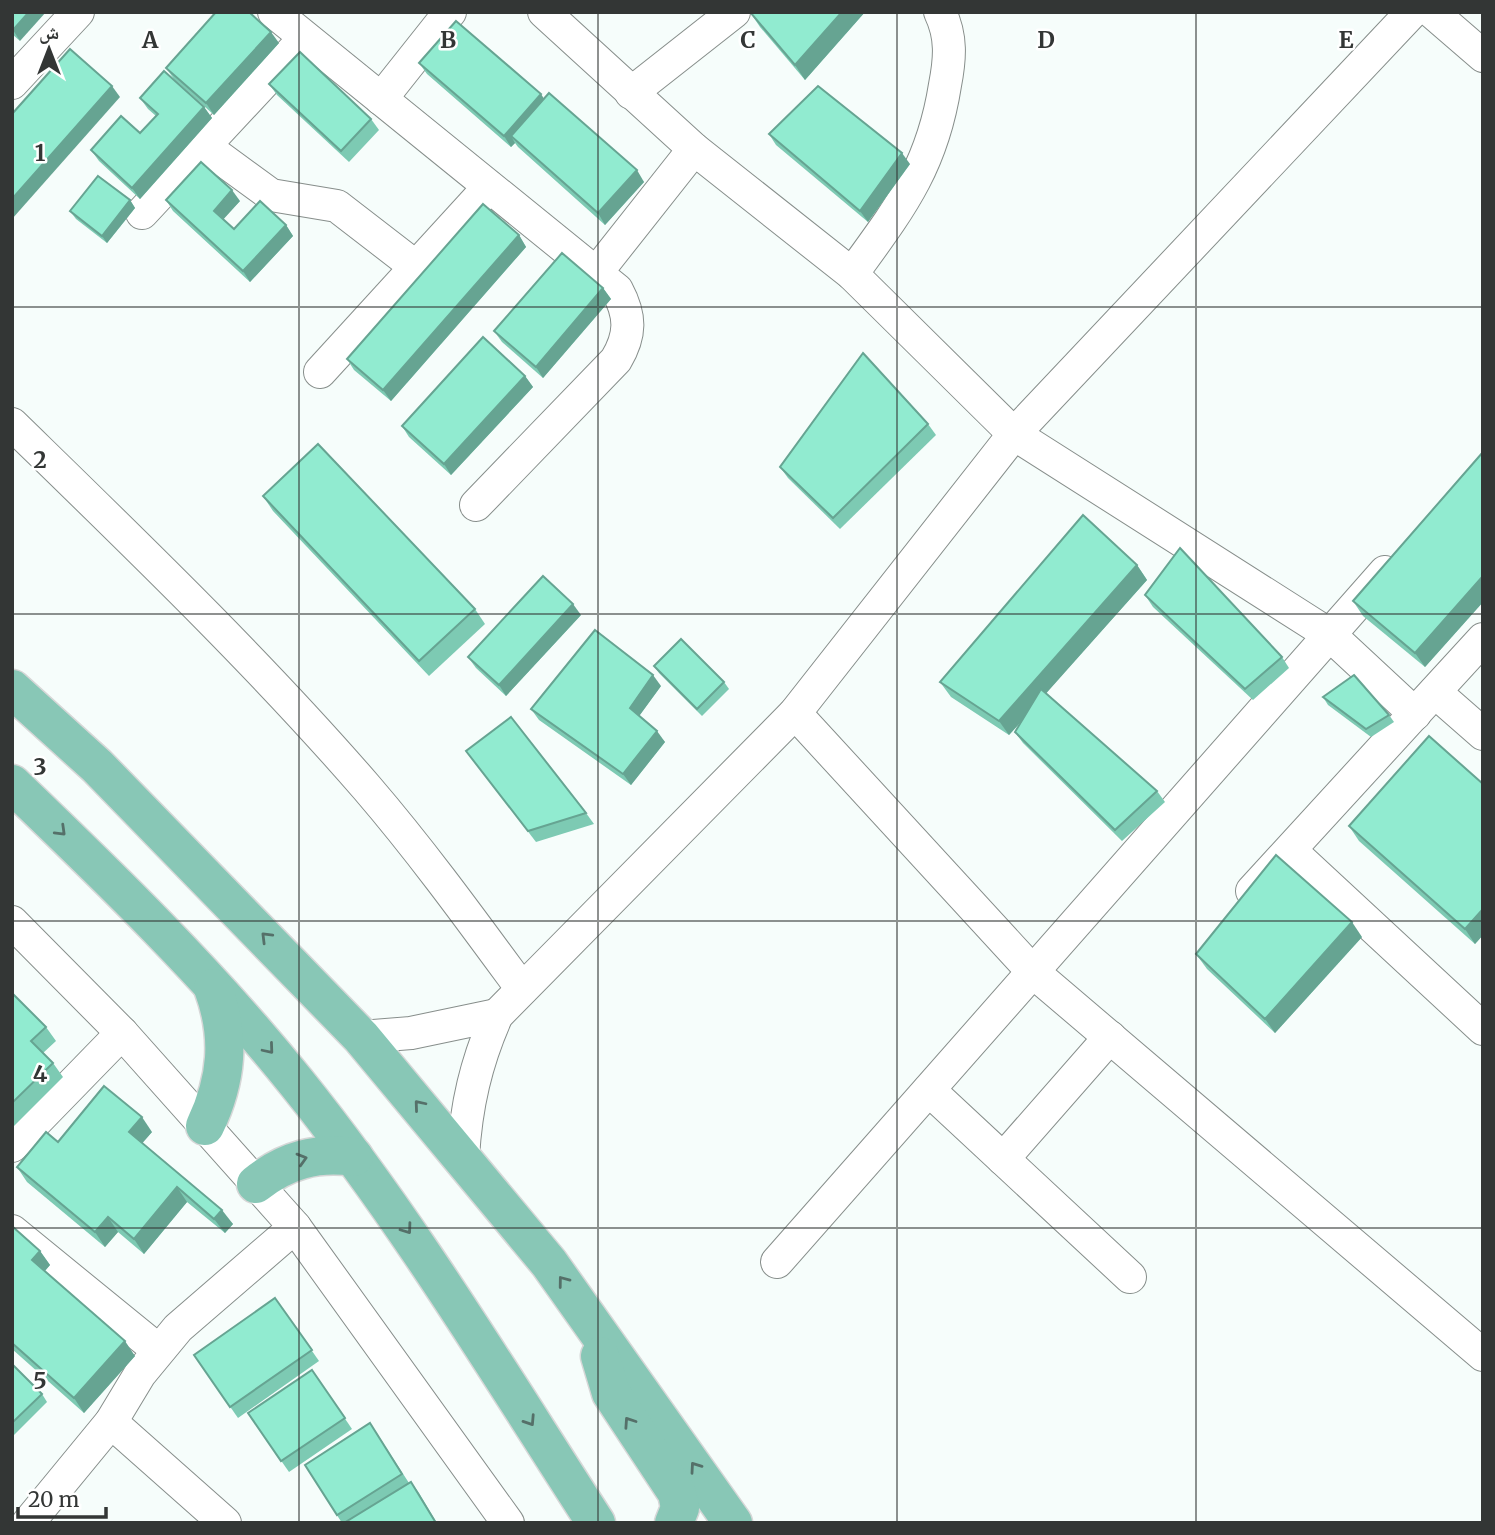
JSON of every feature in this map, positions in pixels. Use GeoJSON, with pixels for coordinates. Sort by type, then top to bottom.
{"type":"FeatureCollection","features":[{"type":"Feature","properties":{"kind":"main road"},"geometry":{"type":"LineString","coordinates":[[12,689],[97,766],[361,1037],[463,1157],[598,1329],[733,1523]]}},
{"type":"Feature","properties":{"kind":"main road"},"geometry":{"type":"LineString","coordinates":[[12,783],[211,983],[297,1082],[454,1298],[596,1523]]}},
{"type":"Feature","properties":{"kind":"main road"},"geometry":{"type":"LineString","coordinates":[[205,1126],[223,1080],[225,1055],[225,1031],[211,983]]}},
{"type":"Feature","properties":{"kind":"main road"},"geometry":{"type":"LineString","coordinates":[[256,1184],[270,1173],[302,1158],[319,1155],[354,1157]]}},
{"type":"Feature","properties":{"kind":"main road"},"geometry":{"type":"LineString","coordinates":[[598,1329],[600,1362],[611,1393],[677,1493],[680,1508],[674,1523]]}},
{"type":"Feature","properties":{"kind":"street"},"geometry":{"type":"LineString","coordinates":[[12,83],[78,12]]}},
{"type":"Feature","properties":{"kind":"street"},"geometry":{"type":"LineString","coordinates":[[274,12],[617,290],[626,307],[629,325],[625,344],[616,360],[476,505]]}},
{"type":"Feature","properties":{"kind":"street"},"geometry":{"type":"LineString","coordinates":[[381,99],[450,12]]}},
{"type":"Feature","properties":{"kind":"street"},"geometry":{"type":"LineString","coordinates":[[544,12],[694,149],[852,274],[1014,434],[1330,635],[1424,703],[1483,734]]}},
{"type":"Feature","properties":{"kind":"street"},"geometry":{"type":"LineString","coordinates":[[631,93],[734,12]]}},
{"type":"Feature","properties":{"kind":"street"},"geometry":{"type":"LineString","coordinates":[[852,274],[912,189],[934,138],[950,58],[948,32],[940,12]]}},
{"type":"Feature","properties":{"kind":"street"},"geometry":{"type":"LineString","coordinates":[[463,1157],[473,1080],[497,1015],[795,713],[1014,434],[1412,12]]}},
{"type":"Feature","properties":{"kind":"street"},"geometry":{"type":"LineString","coordinates":[[1432,12],[1483,56]]}},
{"type":"Feature","properties":{"kind":"street"},"geometry":{"type":"LineString","coordinates":[[142,213],[305,38]]}},
{"type":"Feature","properties":{"kind":"street"},"geometry":{"type":"LineString","coordinates":[[204,146],[271,195],[337,206],[416,267]]}},
{"type":"Feature","properties":{"kind":"street"},"geometry":{"type":"LineString","coordinates":[[596,274],[694,149]]}},
{"type":"Feature","properties":{"kind":"street"},"geometry":{"type":"LineString","coordinates":[[320,372],[489,187]]}},
{"type":"Feature","properties":{"kind":"street"},"geometry":{"type":"LineString","coordinates":[[12,424],[201,612],[366,787],[441,879],[522,989]]}},
{"type":"Feature","properties":{"kind":"street"},"geometry":{"type":"LineString","coordinates":[[777,1262],[1402,553]]}},
{"type":"Feature","properties":{"kind":"street"},"geometry":{"type":"LineString","coordinates":[[1239,904],[1483,639]]}},
{"type":"Feature","properties":{"kind":"street"},"geometry":{"type":"LineString","coordinates":[[795,713],[1033,972],[1483,1355]]}},
{"type":"Feature","properties":{"kind":"street"},"geometry":{"type":"LineString","coordinates":[[1291,850],[1483,1029]]}},
{"type":"Feature","properties":{"kind":"street"},"geometry":{"type":"LineString","coordinates":[[12,922],[122,1032],[295,1227],[508,1523]]}},
{"type":"Feature","properties":{"kind":"street"},"geometry":{"type":"LineString","coordinates":[[361,1037],[411,1032],[497,1015]]}},
{"type":"Feature","properties":{"kind":"street"},"geometry":{"type":"LineString","coordinates":[[12,1146],[122,1032]]}},
{"type":"Feature","properties":{"kind":"street"},"geometry":{"type":"LineString","coordinates":[[1003,1159],[1110,1037]]}},
{"type":"Feature","properties":{"kind":"street"},"geometry":{"type":"LineString","coordinates":[[929,1090],[1130,1277]]}},
{"type":"Feature","properties":{"kind":"street"},"geometry":{"type":"LineString","coordinates":[[28,1523],[111,1422],[158,1350],[178,1328],[295,1227]]}},
{"type":"Feature","properties":{"kind":"street"},"geometry":{"type":"LineString","coordinates":[[15,1240],[158,1350]]}},
{"type":"Feature","properties":{"kind":"street"},"geometry":{"type":"LineString","coordinates":[[111,1422],[225,1523]]}},
{"type":"Feature","properties":{"kind":"building"},"geometry":{"type":"Polygon","coordinates":[[[12,12],[29,12],[13,30],[12,30],[12,12]]]}},
{"type":"Feature","properties":{"kind":"building"},"geometry":{"type":"Polygon","coordinates":[[[216,12],[249,12],[271,32],[206,103],[166,68],[216,12]]]}},
{"type":"Feature","properties":{"kind":"building"},"geometry":{"type":"Polygon","coordinates":[[[750,12],[842,12],[795,65],[750,12]]]}},
{"type":"Feature","properties":{"kind":"building"},"geometry":{"type":"Polygon","coordinates":[[[456,21],[541,94],[504,136],[419,63],[456,21]]]}},
{"type":"Feature","properties":{"kind":"building"},"geometry":{"type":"Polygon","coordinates":[[[70,49],[112,86],[12,199],[12,114],[70,49]]]}},
{"type":"Feature","properties":{"kind":"building"},"geometry":{"type":"Polygon","coordinates":[[[300,52],[371,119],[341,151],[269,84],[300,52]]]}},
{"type":"Feature","properties":{"kind":"building"},"geometry":{"type":"Polygon","coordinates":[[[164,71],[204,107],[132,188],[91,150],[121,116],[140,133],[158,114],[140,98],[164,71]]]}},
{"type":"Feature","properties":{"kind":"building"},"geometry":{"type":"Polygon","coordinates":[[[818,86],[902,153],[860,211],[769,134],[818,86]]]}},
{"type":"Feature","properties":{"kind":"building"},"geometry":{"type":"Polygon","coordinates":[[[549,93],[637,170],[598,213],[511,136],[549,93]]]}},
{"type":"Feature","properties":{"kind":"building"},"geometry":{"type":"Polygon","coordinates":[[[201,162],[232,190],[214,211],[234,229],[260,201],[286,225],[243,271],[166,200],[201,162]]]}},
{"type":"Feature","properties":{"kind":"building"},"geometry":{"type":"Polygon","coordinates":[[[98,176],[130,200],[102,236],[70,211],[98,176]]]}},
{"type":"Feature","properties":{"kind":"building"},"geometry":{"type":"Polygon","coordinates":[[[483,204],[519,235],[383,390],[347,359],[483,204]]]}},
{"type":"Feature","properties":{"kind":"building"},"geometry":{"type":"Polygon","coordinates":[[[562,253],[603,288],[536,367],[494,331],[562,253]]]}},
{"type":"Feature","properties":{"kind":"building"},"geometry":{"type":"Polygon","coordinates":[[[483,337],[525,376],[444,464],[402,426],[483,337]]]}},
{"type":"Feature","properties":{"kind":"building"},"geometry":{"type":"Polygon","coordinates":[[[863,353],[928,424],[833,518],[780,467],[863,353]]]}},
{"type":"Feature","properties":{"kind":"building"},"geometry":{"type":"Polygon","coordinates":[[[318,444],[475,609],[419,661],[263,496],[318,444]]]}},
{"type":"Feature","properties":{"kind":"building"},"geometry":{"type":"Polygon","coordinates":[[[1483,452],[1483,576],[1415,653],[1353,601],[1483,452]]]}},
{"type":"Feature","properties":{"kind":"building"},"geometry":{"type":"Polygon","coordinates":[[[1083,515],[1137,565],[999,721],[940,682],[1083,515]]]}},
{"type":"Feature","properties":{"kind":"building"},"geometry":{"type":"Polygon","coordinates":[[[1180,548],[1282,657],[1245,689],[1145,595],[1180,548]]]}},
{"type":"Feature","properties":{"kind":"building"},"geometry":{"type":"Polygon","coordinates":[[[543,576],[573,604],[499,685],[468,657],[543,576]]]}},
{"type":"Feature","properties":{"kind":"building"},"geometry":{"type":"Polygon","coordinates":[[[595,630],[653,675],[630,708],[657,731],[623,774],[531,709],[595,630]]]}},
{"type":"Feature","properties":{"kind":"building"},"geometry":{"type":"Polygon","coordinates":[[[681,639],[724,682],[697,709],[654,666],[681,639]]]}},
{"type":"Feature","properties":{"kind":"building"},"geometry":{"type":"Polygon","coordinates":[[[1354,675],[1389,715],[1366,729],[1323,697],[1354,675]]]}},
{"type":"Feature","properties":{"kind":"building"},"geometry":{"type":"Polygon","coordinates":[[[1041,689],[1157,791],[1115,830],[1015,732],[1041,689]]]}},
{"type":"Feature","properties":{"kind":"building"},"geometry":{"type":"Polygon","coordinates":[[[511,717],[586,813],[528,831],[466,751],[511,717]]]}},
{"type":"Feature","properties":{"kind":"building"},"geometry":{"type":"Polygon","coordinates":[[[1429,736],[1483,784],[1483,909],[1465,929],[1349,826],[1429,736]]]}},
{"type":"Feature","properties":{"kind":"building"},"geometry":{"type":"Polygon","coordinates":[[[1276,855],[1352,922],[1265,1019],[1196,954],[1276,855]]]}},
{"type":"Feature","properties":{"kind":"building"},"geometry":{"type":"Polygon","coordinates":[[[12,993],[46,1027],[31,1041],[53,1063],[12,1103],[12,993]]]}},
{"type":"Feature","properties":{"kind":"building"},"geometry":{"type":"Polygon","coordinates":[[[104,1086],[142,1117],[129,1132],[222,1210],[214,1219],[177,1187],[134,1239],[108,1217],[95,1232],[17,1167],[46,1132],[58,1142],[104,1086]]]}},
{"type":"Feature","properties":{"kind":"building"},"geometry":{"type":"Polygon","coordinates":[[[13,1227],[40,1251],[32,1260],[125,1341],[74,1398],[12,1343],[13,1227]]]}},
{"type":"Feature","properties":{"kind":"building"},"geometry":{"type":"Polygon","coordinates":[[[275,1298],[312,1350],[230,1407],[194,1355],[275,1298]]]}},
{"type":"Feature","properties":{"kind":"building"},"geometry":{"type":"Polygon","coordinates":[[[12,1364],[42,1394],[12,1423],[12,1364]]]}},
{"type":"Feature","properties":{"kind":"building"},"geometry":{"type":"Polygon","coordinates":[[[312,1370],[345,1418],[281,1461],[248,1413],[312,1370]]]}},
{"type":"Feature","properties":{"kind":"building"},"geometry":{"type":"Polygon","coordinates":[[[370,1423],[402,1474],[337,1515],[305,1465],[370,1423]]]}},
{"type":"Feature","properties":{"kind":"building"},"geometry":{"type":"Polygon","coordinates":[[[411,1482],[436,1523],[344,1523],[411,1482]]]}}]}
